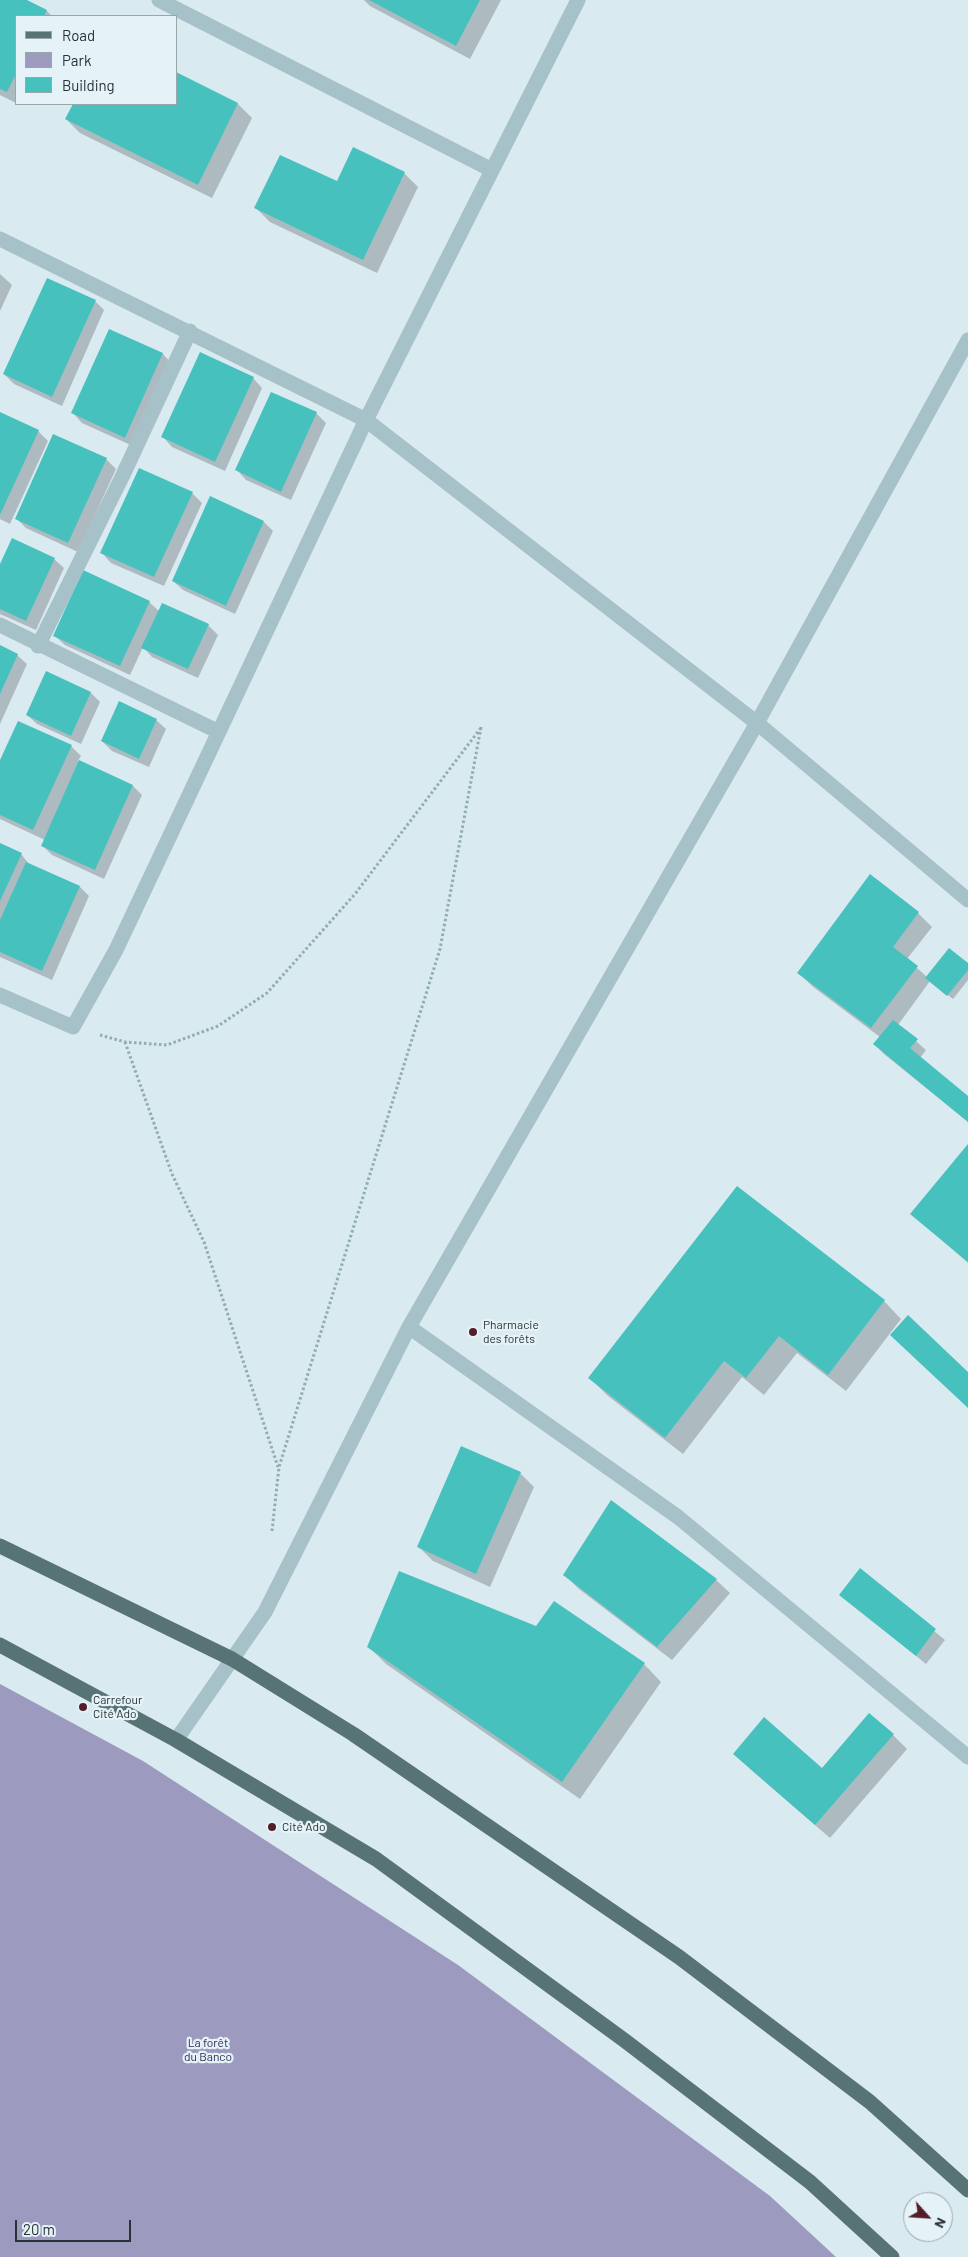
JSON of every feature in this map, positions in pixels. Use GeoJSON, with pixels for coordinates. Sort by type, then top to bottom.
{"type":"FeatureCollection","features":[{"type":"Feature","properties":{"kind":"main road"},"geometry":{"type":"LineString","coordinates":[[0,1546],[232,1658],[353,1734],[678,1957],[870,2102],[968,2190]]}},
{"type":"Feature","properties":{"kind":"main road"},"geometry":{"type":"LineString","coordinates":[[0,1645],[176,1740],[384,1865],[624,2040],[803,2176],[892,2257]]}},
{"type":"Feature","properties":{"kind":"street"},"geometry":{"type":"LineString","coordinates":[[159,0],[492,170]]}},
{"type":"Feature","properties":{"kind":"street"},"geometry":{"type":"LineString","coordinates":[[0,996],[73,1027],[116,950],[366,420],[578,0]]}},
{"type":"Feature","properties":{"kind":"street"},"geometry":{"type":"LineString","coordinates":[[0,239],[190,331],[366,420],[757,724],[968,900]]}},
{"type":"Feature","properties":{"kind":"street"},"geometry":{"type":"LineString","coordinates":[[38,646],[123,475],[190,331]]}},
{"type":"Feature","properties":{"kind":"street"},"geometry":{"type":"LineString","coordinates":[[176,1740],[265,1612],[409,1327],[757,724],[968,342]]}},
{"type":"Feature","properties":{"kind":"street"},"geometry":{"type":"LineString","coordinates":[[0,626],[219,732]]}},
{"type":"Feature","properties":{"kind":"street"},"geometry":{"type":"LineString","coordinates":[[409,1327],[678,1517],[968,1757]]}},
{"type":"Feature","properties":{"kind":"path"},"geometry":{"type":"LineString","coordinates":[[73,1027],[125,1042],[167,1045],[218,1026],[267,993],[356,894],[481,727],[440,948],[279,1468],[272,1535]]}},
{"type":"Feature","properties":{"kind":"path"},"geometry":{"type":"LineString","coordinates":[[125,1042],[172,1174],[204,1242],[279,1468]]}},
{"type":"Feature","properties":{"kind":"green space","name":"La forêt du Banco"},"geometry":{"type":"Polygon","coordinates":[[[0,1684],[143,1761],[458,1965],[770,2196],[836,2257],[0,2257],[0,1684]]]}},
{"type":"Feature","properties":{"kind":"building"},"geometry":{"type":"Polygon","coordinates":[[[0,0],[27,0],[47,10],[44,15],[15,15],[15,76],[7,92],[0,89],[0,0]]]}},
{"type":"Feature","properties":{"kind":"building"},"geometry":{"type":"Polygon","coordinates":[[[369,0],[480,0],[456,46],[369,0]]]}},
{"type":"Feature","properties":{"kind":"building"},"geometry":{"type":"Polygon","coordinates":[[[178,73],[238,103],[198,185],[65,119],[72,105],[178,105],[178,73]]]}},
{"type":"Feature","properties":{"kind":"building"},"geometry":{"type":"Polygon","coordinates":[[[353,147],[405,172],[363,260],[254,208],[280,155],[337,181],[353,147]]]}},
{"type":"Feature","properties":{"kind":"building"},"geometry":{"type":"Polygon","coordinates":[[[47,278],[96,300],[52,397],[3,374],[47,278]]]}},
{"type":"Feature","properties":{"kind":"building"},"geometry":{"type":"Polygon","coordinates":[[[109,329],[163,353],[125,438],[71,413],[109,329]]]}},
{"type":"Feature","properties":{"kind":"building"},"geometry":{"type":"Polygon","coordinates":[[[200,352],[254,377],[215,462],[161,437],[200,352]]]}},
{"type":"Feature","properties":{"kind":"building"},"geometry":{"type":"Polygon","coordinates":[[[271,392],[317,412],[281,492],[235,470],[271,392]]]}},
{"type":"Feature","properties":{"kind":"building"},"geometry":{"type":"Polygon","coordinates":[[[0,412],[39,430],[0,515],[0,412]]]}},
{"type":"Feature","properties":{"kind":"building"},"geometry":{"type":"Polygon","coordinates":[[[53,434],[107,458],[68,543],[15,519],[53,434]]]}},
{"type":"Feature","properties":{"kind":"building"},"geometry":{"type":"Polygon","coordinates":[[[139,468],[193,492],[154,577],[100,553],[139,468]]]}},
{"type":"Feature","properties":{"kind":"building"},"geometry":{"type":"Polygon","coordinates":[[[210,496],[264,521],[226,606],[172,581],[210,496]]]}},
{"type":"Feature","properties":{"kind":"building"},"geometry":{"type":"Polygon","coordinates":[[[12,538],[55,558],[26,621],[0,609],[0,564],[12,538]]]}},
{"type":"Feature","properties":{"kind":"building"},"geometry":{"type":"Polygon","coordinates":[[[83,570],[150,601],[120,666],[53,636],[83,570]]]}},
{"type":"Feature","properties":{"kind":"building"},"geometry":{"type":"Polygon","coordinates":[[[162,603],[209,624],[188,669],[141,648],[162,603]]]}},
{"type":"Feature","properties":{"kind":"building"},"geometry":{"type":"Polygon","coordinates":[[[0,645],[18,654],[0,694],[0,645]]]}},
{"type":"Feature","properties":{"kind":"building"},"geometry":{"type":"Polygon","coordinates":[[[46,671],[91,692],[71,736],[26,715],[46,671]]]}},
{"type":"Feature","properties":{"kind":"building"},"geometry":{"type":"Polygon","coordinates":[[[119,701],[157,719],[139,759],[101,741],[119,701]]]}},
{"type":"Feature","properties":{"kind":"building"},"geometry":{"type":"Polygon","coordinates":[[[18,721],[72,745],[33,830],[0,815],[0,760],[18,721]]]}},
{"type":"Feature","properties":{"kind":"building"},"geometry":{"type":"Polygon","coordinates":[[[79,760],[133,785],[95,870],[41,846],[79,760]]]}},
{"type":"Feature","properties":{"kind":"building"},"geometry":{"type":"Polygon","coordinates":[[[0,843],[22,853],[0,901],[0,843]]]}},
{"type":"Feature","properties":{"kind":"building"},"geometry":{"type":"Polygon","coordinates":[[[26,862],[80,886],[42,971],[0,952],[0,920],[26,862]]]}},
{"type":"Feature","properties":{"kind":"building"},"geometry":{"type":"Polygon","coordinates":[[[870,874],[919,912],[893,947],[918,966],[871,1028],[797,973],[870,874]]]}},
{"type":"Feature","properties":{"kind":"building"},"geometry":{"type":"Polygon","coordinates":[[[949,948],[968,963],[968,970],[947,996],[925,978],[949,948]]]}},
{"type":"Feature","properties":{"kind":"building"},"geometry":{"type":"Polygon","coordinates":[[[893,1020],[918,1039],[910,1048],[968,1096],[968,1122],[873,1044],[893,1020]]]}},
{"type":"Feature","properties":{"kind":"building"},"geometry":{"type":"Polygon","coordinates":[[[968,1144],[968,1262],[910,1214],[968,1144]]]}},
{"type":"Feature","properties":{"kind":"building"},"geometry":{"type":"Polygon","coordinates":[[[737,1186],[885,1300],[828,1375],[779,1336],[746,1378],[724,1361],[665,1438],[588,1378],[737,1186]]]}},
{"type":"Feature","properties":{"kind":"building"},"geometry":{"type":"Polygon","coordinates":[[[908,1315],[968,1372],[968,1408],[890,1335],[908,1315]]]}},
{"type":"Feature","properties":{"kind":"building"},"geometry":{"type":"Polygon","coordinates":[[[461,1446],[521,1472],[476,1574],[417,1547],[461,1446]]]}},
{"type":"Feature","properties":{"kind":"building"},"geometry":{"type":"Polygon","coordinates":[[[611,1500],[717,1579],[657,1647],[563,1575],[611,1500]]]}},
{"type":"Feature","properties":{"kind":"building"},"geometry":{"type":"Polygon","coordinates":[[[860,1568],[936,1629],[916,1656],[839,1595],[860,1568]]]}},
{"type":"Feature","properties":{"kind":"building"},"geometry":{"type":"Polygon","coordinates":[[[399,1571],[536,1626],[554,1601],[645,1663],[562,1782],[367,1647],[399,1571]]]}},
{"type":"Feature","properties":{"kind":"building"},"geometry":{"type":"Polygon","coordinates":[[[869,1713],[894,1734],[815,1825],[733,1754],[764,1717],[822,1768],[869,1713]]]}},
{"type":"Feature","properties":{"kind":"place","name":"Pharmacie des forêts"},"geometry":{"type":"Point","coordinates":[473,1332]}},
{"type":"Feature","properties":{"kind":"place","name":"Carrefour Cité Ado"},"geometry":{"type":"Point","coordinates":[83,1707]}},
{"type":"Feature","properties":{"kind":"place","name":"Cité Ado"},"geometry":{"type":"Point","coordinates":[272,1827]}}]}
